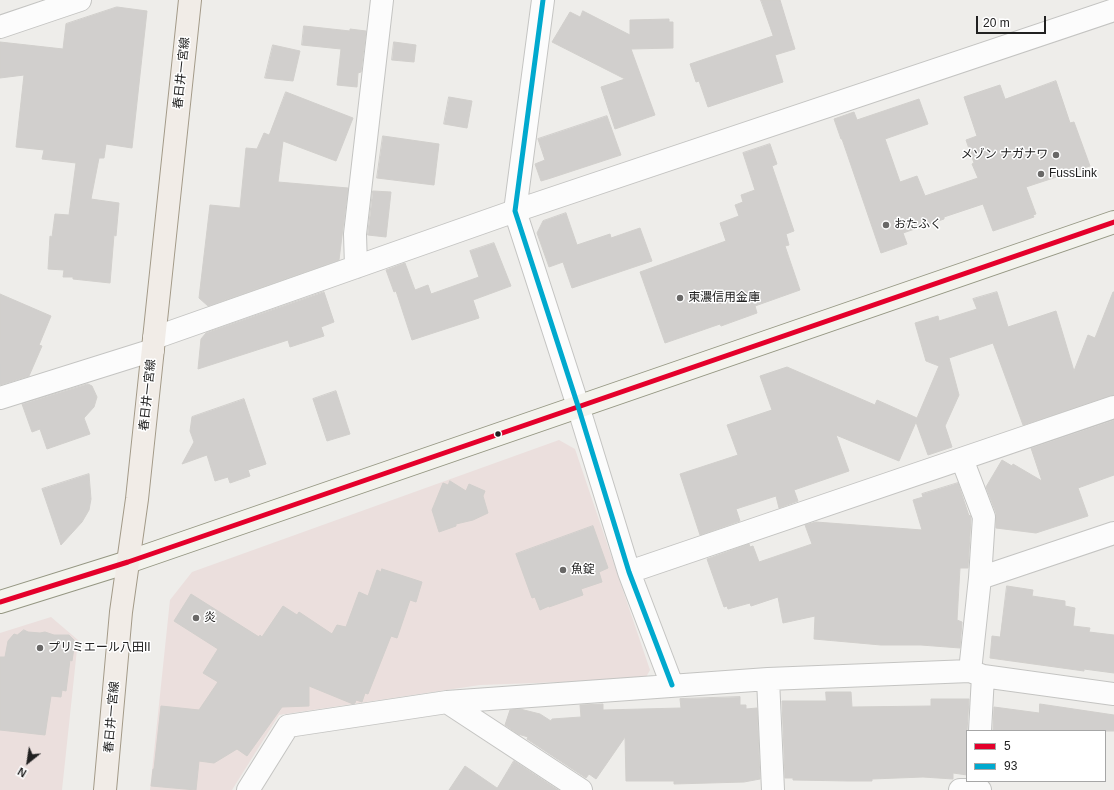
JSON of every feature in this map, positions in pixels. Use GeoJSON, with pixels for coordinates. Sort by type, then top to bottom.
{"type":"FeatureCollection","features":[{"type":"Feature","properties":{"kind":"main road","name":"春日井一宮線"},"geometry":{"type":"LineString","coordinates":[[105,790],[122,612],[137,499],[190,0]]}},
{"type":"Feature","properties":{"kind":"main road"},"geometry":{"type":"LineString","coordinates":[[0,602],[128,562],[1114,222]]}},
{"type":"Feature","properties":{"kind":"street"},"geometry":{"type":"LineString","coordinates":[[0,28],[80,0]]}},
{"type":"Feature","properties":{"kind":"street"},"geometry":{"type":"LineString","coordinates":[[356,266],[355,234],[382,0]]}},
{"type":"Feature","properties":{"kind":"street"},"geometry":{"type":"LineString","coordinates":[[543,0],[515,211],[578,406],[629,572],[672,685]]}},
{"type":"Feature","properties":{"kind":"street"},"geometry":{"type":"LineString","coordinates":[[0,398],[154,344],[356,266],[1112,10]]}},
{"type":"Feature","properties":{"kind":"street"},"geometry":{"type":"LineString","coordinates":[[629,572],[1114,408]]}},
{"type":"Feature","properties":{"kind":"street"},"geometry":{"type":"LineString","coordinates":[[962,459],[984,517],[980,578],[977,674],[980,730]]}},
{"type":"Feature","properties":{"kind":"street"},"geometry":{"type":"LineString","coordinates":[[980,578],[1114,533]]}},
{"type":"Feature","properties":{"kind":"street"},"geometry":{"type":"LineString","coordinates":[[248,790],[288,726],[447,702],[768,679],[977,674],[1114,694]]}},
{"type":"Feature","properties":{"kind":"street"},"geometry":{"type":"LineString","coordinates":[[768,679],[773,790]]}},
{"type":"Feature","properties":{"kind":"street"},"geometry":{"type":"LineString","coordinates":[[447,702],[581,790]]}},
{"type":"Feature","properties":{"kind":"street"},"geometry":{"type":"LineString","coordinates":[[960,790],[980,790]]}},
{"type":"Feature","properties":{"kind":"shaded area"},"geometry":{"type":"Polygon","coordinates":[[[559,440],[575,449],[650,670],[645,679],[480,685],[279,715],[232,790],[150,790],[170,600],[192,572],[559,440]]]}},
{"type":"Feature","properties":{"kind":"shaded area"},"geometry":{"type":"Polygon","coordinates":[[[51,617],[78,640],[62,790],[0,790],[0,633],[51,617]]]}},
{"type":"Feature","properties":{"kind":"building"},"geometry":{"type":"Polygon","coordinates":[[[761,0],[780,0],[795,49],[775,55],[783,82],[708,107],[699,81],[696,82],[690,64],[773,36],[761,0]]]}},
{"type":"Feature","properties":{"kind":"building"},"geometry":{"type":"Polygon","coordinates":[[[117,7],[147,11],[132,148],[106,144],[104,158],[99,158],[91,199],[119,203],[116,236],[114,235],[110,283],[73,279],[73,277],[63,277],[64,270],[48,269],[50,236],[52,237],[55,214],[69,215],[76,163],[42,159],[44,150],[16,147],[24,75],[0,78],[0,42],[63,49],[66,24],[117,7]]]}},
{"type":"Feature","properties":{"kind":"building"},"geometry":{"type":"Polygon","coordinates":[[[583,11],[630,35],[630,20],[669,19],[669,22],[673,22],[673,48],[631,49],[655,115],[615,129],[601,87],[625,79],[552,42],[570,12],[580,17],[583,11]]]}},
{"type":"Feature","properties":{"kind":"building"},"geometry":{"type":"Polygon","coordinates":[[[304,26],[350,31],[350,29],[366,31],[361,72],[358,73],[357,87],[337,85],[341,49],[302,45],[304,26]]]}},
{"type":"Feature","properties":{"kind":"building"},"geometry":{"type":"Polygon","coordinates":[[[394,42],[416,45],[414,62],[392,60],[394,42]]]}},
{"type":"Feature","properties":{"kind":"building"},"geometry":{"type":"Polygon","coordinates":[[[273,45],[300,51],[293,81],[265,78],[273,45]]]}},
{"type":"Feature","properties":{"kind":"building"},"geometry":{"type":"Polygon","coordinates":[[[1056,81],[1070,123],[1074,122],[1090,166],[1026,187],[1036,214],[1033,215],[1034,217],[993,231],[983,204],[903,233],[907,244],[881,253],[834,119],[854,112],[857,120],[919,99],[928,124],[885,139],[900,182],[917,176],[925,196],[978,178],[972,164],[974,163],[966,140],[977,136],[964,97],[1000,85],[1005,99],[1056,81]]]}},
{"type":"Feature","properties":{"kind":"building"},"geometry":{"type":"Polygon","coordinates":[[[286,92],[353,118],[336,161],[283,141],[278,182],[348,188],[339,260],[208,306],[199,298],[210,205],[240,208],[246,148],[257,149],[264,133],[269,135],[286,92]]]}},
{"type":"Feature","properties":{"kind":"building"},"geometry":{"type":"Polygon","coordinates":[[[449,97],[472,101],[467,128],[444,124],[449,97]]]}},
{"type":"Feature","properties":{"kind":"building"},"geometry":{"type":"Polygon","coordinates":[[[607,116],[621,155],[541,181],[535,164],[545,160],[538,139],[607,116]]]}},
{"type":"Feature","properties":{"kind":"building"},"geometry":{"type":"Polygon","coordinates":[[[383,136],[439,144],[434,185],[377,178],[383,136]]]}},
{"type":"Feature","properties":{"kind":"building"},"geometry":{"type":"Polygon","coordinates":[[[770,144],[777,164],[772,166],[794,231],[786,234],[789,245],[785,246],[800,290],[755,306],[757,313],[665,343],[640,272],[726,241],[720,223],[739,216],[735,205],[743,202],[741,195],[755,190],[743,153],[770,144]]]}},
{"type":"Feature","properties":{"kind":"building"},"geometry":{"type":"Polygon","coordinates":[[[373,191],[391,192],[386,237],[368,235],[373,191]]]}},
{"type":"Feature","properties":{"kind":"building"},"geometry":{"type":"Polygon","coordinates":[[[566,213],[577,245],[610,234],[611,238],[640,228],[652,261],[572,288],[563,262],[549,267],[537,233],[543,221],[566,213]]]}},
{"type":"Feature","properties":{"kind":"building"},"geometry":{"type":"Polygon","coordinates":[[[494,243],[511,286],[473,300],[479,318],[412,340],[396,291],[394,292],[386,270],[405,263],[415,290],[428,285],[431,294],[479,277],[470,251],[494,243]]]}},
{"type":"Feature","properties":{"kind":"building"},"geometry":{"type":"Polygon","coordinates":[[[324,292],[334,322],[321,327],[324,336],[290,347],[288,340],[198,369],[201,339],[206,333],[324,292]]]}},
{"type":"Feature","properties":{"kind":"building"},"geometry":{"type":"Polygon","coordinates":[[[997,292],[1008,327],[1056,311],[1074,371],[1088,335],[1095,338],[1114,292],[1114,395],[1023,425],[993,343],[949,358],[959,395],[945,426],[952,447],[928,455],[916,422],[899,461],[836,435],[849,471],[794,490],[798,501],[779,508],[776,496],[736,509],[740,521],[700,535],[680,474],[738,455],[727,425],[772,410],[760,376],[787,367],[875,405],[877,400],[917,418],[939,366],[926,361],[915,323],[938,316],[939,321],[977,309],[973,299],[997,292]]]}},
{"type":"Feature","properties":{"kind":"building"},"geometry":{"type":"Polygon","coordinates":[[[0,294],[51,316],[39,345],[42,346],[29,376],[0,385],[0,294]]]}},
{"type":"Feature","properties":{"kind":"building"},"geometry":{"type":"Polygon","coordinates":[[[88,384],[92,386],[97,397],[94,407],[84,418],[90,434],[47,449],[40,429],[32,432],[22,404],[88,384]]]}},
{"type":"Feature","properties":{"kind":"building"},"geometry":{"type":"Polygon","coordinates":[[[336,391],[350,434],[327,441],[313,399],[336,391]]]}},
{"type":"Feature","properties":{"kind":"building"},"geometry":{"type":"Polygon","coordinates":[[[244,399],[266,464],[248,470],[250,476],[230,483],[228,477],[215,481],[207,455],[182,464],[194,442],[190,431],[192,417],[244,399]]]}},
{"type":"Feature","properties":{"kind":"building"},"geometry":{"type":"Polygon","coordinates":[[[1114,420],[1114,475],[1078,488],[1088,516],[1036,533],[996,528],[996,513],[986,487],[1002,460],[1012,466],[1013,464],[1042,481],[1031,448],[1114,420]]]}},
{"type":"Feature","properties":{"kind":"building"},"geometry":{"type":"Polygon","coordinates":[[[89,474],[91,499],[89,510],[82,522],[61,545],[42,489],[89,474]]]}},
{"type":"Feature","properties":{"kind":"building"},"geometry":{"type":"Polygon","coordinates":[[[450,481],[466,491],[469,484],[485,491],[483,496],[488,513],[473,520],[456,524],[456,526],[439,532],[432,510],[443,483],[448,485],[450,481]]]}},
{"type":"Feature","properties":{"kind":"building"},"geometry":{"type":"Polygon","coordinates":[[[958,483],[971,519],[968,568],[960,568],[957,620],[962,622],[960,648],[921,645],[881,645],[814,639],[815,616],[783,623],[778,597],[751,606],[750,603],[728,609],[727,606],[724,607],[707,559],[749,544],[750,547],[753,546],[759,562],[812,544],[805,525],[816,522],[922,530],[913,500],[923,497],[922,494],[958,483]]]}},
{"type":"Feature","properties":{"kind":"building","name":"魚錠"},"geometry":{"type":"Polygon","coordinates":[[[593,526],[608,568],[599,572],[602,582],[581,589],[583,595],[540,610],[535,597],[532,598],[516,554],[593,526]]]}},
{"type":"Feature","properties":{"kind":"building"},"geometry":{"type":"Polygon","coordinates":[[[382,569],[422,582],[416,602],[410,600],[397,638],[391,636],[368,694],[365,693],[362,702],[356,700],[353,704],[309,686],[309,706],[282,707],[247,756],[237,749],[214,763],[199,761],[196,790],[151,786],[161,706],[199,710],[218,682],[203,673],[218,649],[174,621],[191,594],[259,637],[260,635],[262,637],[283,606],[297,615],[299,612],[332,634],[337,625],[346,627],[359,592],[368,596],[377,570],[381,572],[382,569]]]}},
{"type":"Feature","properties":{"kind":"building"},"geometry":{"type":"Polygon","coordinates":[[[1007,586],[1033,590],[1032,596],[1065,601],[1065,606],[1075,608],[1073,626],[1090,628],[1089,632],[1114,635],[1114,673],[1084,669],[1084,671],[990,658],[992,636],[1000,637],[1007,586]]]}},
{"type":"Feature","properties":{"kind":"building"},"geometry":{"type":"Polygon","coordinates":[[[24,630],[28,632],[45,632],[54,635],[69,635],[75,641],[72,661],[70,660],[66,691],[62,690],[61,697],[51,696],[45,735],[0,730],[0,657],[5,657],[8,641],[14,634],[17,635],[24,630]]]}},
{"type":"Feature","properties":{"kind":"building"},"geometry":{"type":"Polygon","coordinates":[[[826,692],[851,692],[852,707],[931,706],[931,699],[969,699],[966,730],[966,775],[953,773],[953,779],[923,777],[872,779],[872,781],[793,780],[793,778],[785,778],[782,701],[826,701],[826,692]]]}},
{"type":"Feature","properties":{"kind":"building"},"geometry":{"type":"Polygon","coordinates":[[[740,697],[740,705],[746,705],[746,709],[757,708],[760,779],[744,782],[674,784],[674,781],[626,781],[625,737],[596,779],[589,774],[586,778],[527,739],[528,737],[518,734],[505,725],[510,710],[520,709],[540,714],[551,721],[552,719],[581,717],[580,705],[603,704],[603,710],[681,708],[680,699],[740,697]]]}},
{"type":"Feature","properties":{"kind":"building"},"geometry":{"type":"Polygon","coordinates":[[[1040,704],[1114,715],[1114,731],[993,730],[994,707],[1039,713],[1040,704]]]}},
{"type":"Feature","properties":{"kind":"building"},"geometry":{"type":"Polygon","coordinates":[[[514,761],[558,790],[449,790],[465,766],[497,788],[514,761]]]}},
{"type":"Feature","properties":{"kind":"transit line","name":"93"},"geometry":{"type":"LineString","coordinates":[[543,0],[515,211],[578,406],[629,572],[672,685]]}},
{"type":"Feature","properties":{"kind":"transit line","name":"5"},"geometry":{"type":"LineString","coordinates":[[0,602],[128,562],[1114,222]]}},
{"type":"Feature","properties":{"kind":"place","name":"メゾン ナガナワ"},"geometry":{"type":"Point","coordinates":[1056,155]}},
{"type":"Feature","properties":{"kind":"place","name":"FussLink"},"geometry":{"type":"Point","coordinates":[1041,174]}},
{"type":"Feature","properties":{"kind":"place","name":"おたふく"},"geometry":{"type":"Point","coordinates":[886,225]}},
{"type":"Feature","properties":{"kind":"place","name":"東濃信用金庫"},"geometry":{"type":"Point","coordinates":[680,298]}},
{"type":"Feature","properties":{"kind":"place","name":"魚錠"},"geometry":{"type":"Point","coordinates":[563,570]}},
{"type":"Feature","properties":{"kind":"place","name":"炎"},"geometry":{"type":"Point","coordinates":[196,618]}},
{"type":"Feature","properties":{"kind":"place","name":"プリミエール八田II"},"geometry":{"type":"Point","coordinates":[40,648]}}]}
